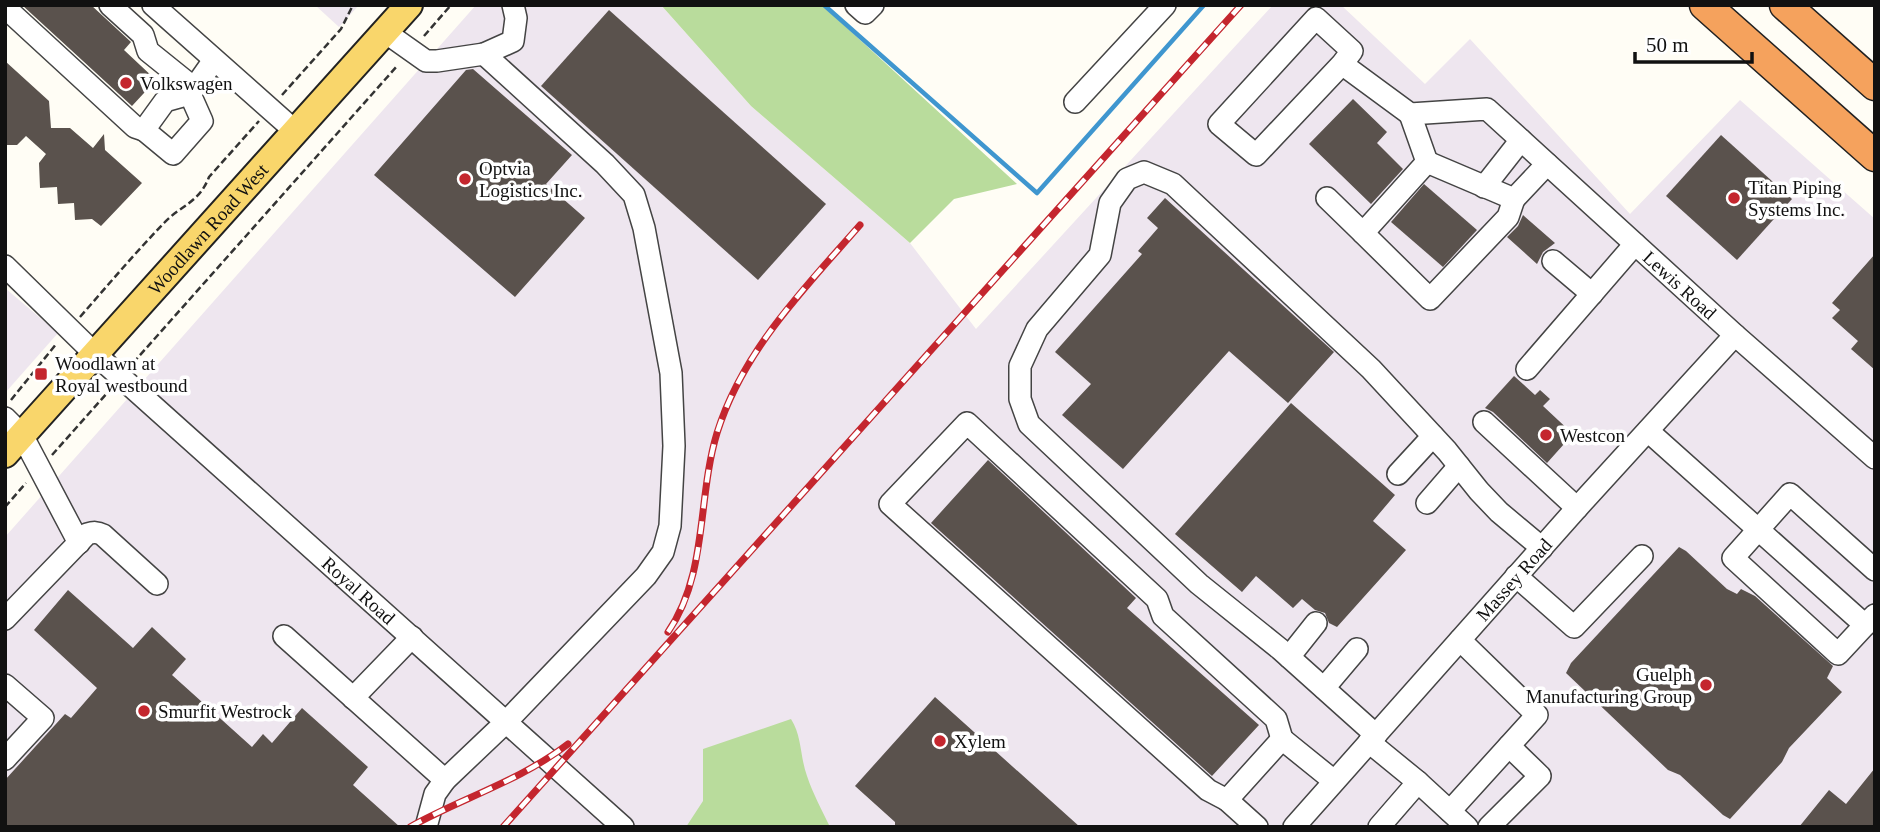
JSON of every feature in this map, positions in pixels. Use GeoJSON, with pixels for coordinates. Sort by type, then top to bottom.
{"type":"FeatureCollection","features":[{"type":"Feature","properties":{"kind":"highway"},"geometry":{"type":"LineString","coordinates":[[1705,5],[1875,156]]}},
{"type":"Feature","properties":{"kind":"highway"},"geometry":{"type":"LineString","coordinates":[[1785,5],[1875,85]]}},
{"type":"Feature","properties":{"kind":"main road","name":"Woodlawn Road West"},"geometry":{"type":"LineString","coordinates":[[11,435],[95,354],[409,5]]}},
{"type":"Feature","properties":{"kind":"street"},"geometry":{"type":"LineString","coordinates":[[5,5],[135,127],[144,130],[173,154],[202,121],[192,91],[148,51],[143,35],[110,5]]}},
{"type":"Feature","properties":{"kind":"street"},"geometry":{"type":"LineString","coordinates":[[153,5],[296,131]]}},
{"type":"Feature","properties":{"kind":"street"},"geometry":{"type":"LineString","coordinates":[[385,32],[426,61],[484,54],[513,41],[516,19],[513,5]]}},
{"type":"Feature","properties":{"kind":"street"},"geometry":{"type":"LineString","coordinates":[[856,5],[866,13],[873,5]]}},
{"type":"Feature","properties":{"kind":"street"},"geometry":{"type":"LineString","coordinates":[[1075,102],[1164,5]]}},
{"type":"Feature","properties":{"kind":"street"},"geometry":{"type":"LineString","coordinates":[[1316,18],[1352,51],[1342,64],[1256,155],[1219,124],[1316,18]]}},
{"type":"Feature","properties":{"kind":"street"},"geometry":{"type":"LineString","coordinates":[[426,827],[432,800],[445,780],[646,576],[663,552],[670,526],[674,446],[671,373],[644,228],[634,195],[605,164],[484,54]]}},
{"type":"Feature","properties":{"kind":"street"},"geometry":{"type":"LineString","coordinates":[[144,130],[165,101],[192,91],[214,60]]}},
{"type":"Feature","properties":{"kind":"street"},"geometry":{"type":"LineString","coordinates":[[1342,64],[1410,114],[1427,162],[1514,199]]}},
{"type":"Feature","properties":{"kind":"street","name":"Lewis Road"},"geometry":{"type":"LineString","coordinates":[[1410,114],[1487,109],[1735,335],[1875,458]]}},
{"type":"Feature","properties":{"kind":"street"},"geometry":{"type":"LineString","coordinates":[[1484,187],[1521,140]]}},
{"type":"Feature","properties":{"kind":"street"},"geometry":{"type":"LineString","coordinates":[[1363,233],[1427,162]]}},
{"type":"Feature","properties":{"kind":"street"},"geometry":{"type":"LineString","coordinates":[[1327,198],[1430,299],[1508,217],[1514,199],[1547,164]]}},
{"type":"Feature","properties":{"kind":"street"},"geometry":{"type":"LineString","coordinates":[[1467,827],[1372,738],[1324,688],[1199,584],[1029,424],[1020,399],[1020,366],[1037,329],[1100,255],[1110,203],[1127,179],[1144,172],[1173,184],[1371,369],[1499,512],[1542,548]]}},
{"type":"Feature","properties":{"kind":"street"},"geometry":{"type":"LineString","coordinates":[[1527,369],[1635,244]]}},
{"type":"Feature","properties":{"kind":"street"},"geometry":{"type":"LineString","coordinates":[[1553,261],[1592,293]]}},
{"type":"Feature","properties":{"kind":"street","name":"Royal Road"},"geometry":{"type":"LineString","coordinates":[[5,266],[95,354],[623,827]]}},
{"type":"Feature","properties":{"kind":"street","name":"Massey Road"},"geometry":{"type":"LineString","coordinates":[[1294,827],[1577,508],[1735,335]]}},
{"type":"Feature","properties":{"kind":"street"},"geometry":{"type":"LineString","coordinates":[[1484,422],[1577,508]]}},
{"type":"Feature","properties":{"kind":"street"},"geometry":{"type":"LineString","coordinates":[[1257,827],[1227,800],[1208,790],[890,503],[967,423],[1157,599],[1163,616],[1276,719],[1282,739],[1334,781]]}},
{"type":"Feature","properties":{"kind":"street"},"geometry":{"type":"LineString","coordinates":[[1648,431],[1759,530],[1870,620],[1838,654],[1733,558],[1759,530],[1790,494],[1875,570]]}},
{"type":"Feature","properties":{"kind":"street"},"geometry":{"type":"LineString","coordinates":[[11,435],[40,468],[79,543]]}},
{"type":"Feature","properties":{"kind":"street"},"geometry":{"type":"LineString","coordinates":[[1398,474],[1433,436]]}},
{"type":"Feature","properties":{"kind":"street"},"geometry":{"type":"LineString","coordinates":[[1427,503],[1459,466]]}},
{"type":"Feature","properties":{"kind":"street"},"geometry":{"type":"LineString","coordinates":[[6,616],[87,534],[97,532],[103,535],[157,584]]}},
{"type":"Feature","properties":{"kind":"street"},"geometry":{"type":"LineString","coordinates":[[1517,576],[1574,627],[1642,556]]}},
{"type":"Feature","properties":{"kind":"street"},"geometry":{"type":"LineString","coordinates":[[1289,657],[1317,622]]}},
{"type":"Feature","properties":{"kind":"street"},"geometry":{"type":"LineString","coordinates":[[284,636],[445,780]]}},
{"type":"Feature","properties":{"kind":"street"},"geometry":{"type":"LineString","coordinates":[[353,698],[412,637]]}},
{"type":"Feature","properties":{"kind":"street"},"geometry":{"type":"LineString","coordinates":[[1450,811],[1537,715],[1460,640]]}},
{"type":"Feature","properties":{"kind":"street"},"geometry":{"type":"LineString","coordinates":[[1324,688],[1357,649]]}},
{"type":"Feature","properties":{"kind":"street"},"geometry":{"type":"LineString","coordinates":[[5,685],[43,718],[8,751]]}},
{"type":"Feature","properties":{"kind":"street"},"geometry":{"type":"LineString","coordinates":[[1227,800],[1282,739]]}},
{"type":"Feature","properties":{"kind":"street"},"geometry":{"type":"LineString","coordinates":[[1489,827],[1539,776],[1509,746]]}},
{"type":"Feature","properties":{"kind":"street"},"geometry":{"type":"LineString","coordinates":[[1379,827],[1418,782]]}},
{"type":"Feature","properties":{"kind":"path"},"geometry":{"type":"LineString","coordinates":[[5,409],[17,390],[69,329],[167,220],[192,203],[209,177],[341,29],[353,5]]}},
{"type":"Feature","properties":{"kind":"path"},"geometry":{"type":"LineString","coordinates":[[5,507],[451,5]]}},
{"type":"Feature","properties":{"kind":"shaded area"},"geometry":{"type":"Polygon","coordinates":[[[315,5],[359,5],[339,27],[315,5]]]}},
{"type":"Feature","properties":{"kind":"shaded area"},"geometry":{"type":"Polygon","coordinates":[[[476,5],[661,5],[751,106],[910,243],[976,329],[1273,5],[1341,5],[1425,84],[1470,39],[1630,214],[1740,100],[1875,219],[1875,827],[5,827],[5,537],[476,5]]]}},
{"type":"Feature","properties":{"kind":"shaded area"},"geometry":{"type":"Polygon","coordinates":[[[5,288],[58,333],[5,393],[5,288]]]}},
{"type":"Feature","properties":{"kind":"green space"},"geometry":{"type":"Polygon","coordinates":[[[661,5],[822,5],[1017,184],[954,199],[910,243],[751,106],[661,5]]]}},
{"type":"Feature","properties":{"kind":"green space"},"geometry":{"type":"Polygon","coordinates":[[[791,719],[797,732],[809,783],[830,827],[686,827],[703,801],[703,749],[791,719]]]}},
{"type":"Feature","properties":{"kind":"building"},"geometry":{"type":"Polygon","coordinates":[[[22,5],[91,5],[131,42],[124,50],[156,80],[132,106],[22,5]]]}},
{"type":"Feature","properties":{"kind":"building"},"geometry":{"type":"Polygon","coordinates":[[[609,10],[826,204],[758,280],[541,86],[609,10]]]}},
{"type":"Feature","properties":{"kind":"building"},"geometry":{"type":"Polygon","coordinates":[[[5,61],[49,101],[51,128],[70,128],[93,148],[104,134],[105,150],[142,183],[101,226],[92,219],[75,220],[74,203],[58,204],[57,187],[40,188],[39,163],[46,154],[26,136],[17,145],[5,145],[5,61]]]}},
{"type":"Feature","properties":{"kind":"building","name":"Optvia Logistics Inc."},"geometry":{"type":"Polygon","coordinates":[[[473,69],[572,155],[546,184],[585,218],[515,297],[374,175],[466,70],[473,69]]]}},
{"type":"Feature","properties":{"kind":"building"},"geometry":{"type":"Polygon","coordinates":[[[1353,99],[1387,132],[1377,143],[1403,169],[1371,204],[1309,144],[1353,99]]]}},
{"type":"Feature","properties":{"kind":"building"},"geometry":{"type":"Polygon","coordinates":[[[1721,135],[1792,199],[1737,260],[1666,196],[1721,135]]]}},
{"type":"Feature","properties":{"kind":"building"},"geometry":{"type":"Polygon","coordinates":[[[1424,184],[1477,230],[1443,267],[1391,222],[1424,184]]]}},
{"type":"Feature","properties":{"kind":"building"},"geometry":{"type":"Polygon","coordinates":[[[1165,198],[1334,352],[1288,403],[1229,351],[1123,469],[1062,415],[1091,384],[1055,352],[1142,254],[1138,251],[1158,228],[1147,218],[1165,198]]]}},
{"type":"Feature","properties":{"kind":"building"},"geometry":{"type":"Polygon","coordinates":[[[1523,215],[1555,243],[1543,252],[1537,264],[1507,237],[1518,226],[1523,215]]]}},
{"type":"Feature","properties":{"kind":"building"},"geometry":{"type":"Polygon","coordinates":[[[1875,254],[1875,370],[1851,349],[1858,341],[1832,318],[1840,310],[1832,303],[1875,254]]]}},
{"type":"Feature","properties":{"kind":"building"},"geometry":{"type":"Polygon","coordinates":[[[1514,376],[1535,395],[1540,390],[1550,399],[1543,406],[1573,434],[1547,463],[1493,412],[1485,408],[1514,376]]]}},
{"type":"Feature","properties":{"kind":"building"},"geometry":{"type":"Polygon","coordinates":[[[1291,403],[1395,495],[1373,521],[1406,550],[1337,627],[1329,623],[1325,613],[1315,610],[1302,599],[1293,608],[1256,576],[1242,592],[1175,534],[1291,403]]]}},
{"type":"Feature","properties":{"kind":"building"},"geometry":{"type":"Polygon","coordinates":[[[988,460],[1136,598],[1127,608],[1259,725],[1212,776],[931,523],[988,460]]]}},
{"type":"Feature","properties":{"kind":"building","name":"Guelph Manufacturing Group"},"geometry":{"type":"Polygon","coordinates":[[[1679,547],[1727,589],[1737,594],[1741,589],[1755,596],[1833,666],[1827,678],[1842,692],[1789,748],[1782,762],[1730,819],[1680,775],[1668,770],[1566,673],[1571,663],[1679,547]]]}},
{"type":"Feature","properties":{"kind":"building","name":"Smurfit Westrock"},"geometry":{"type":"Polygon","coordinates":[[[68,590],[133,648],[152,627],[186,659],[172,675],[252,747],[263,734],[272,743],[302,708],[368,767],[353,785],[400,827],[5,827],[5,780],[65,714],[71,718],[97,688],[34,630],[68,590]]]}},
{"type":"Feature","properties":{"kind":"building","name":"Xylem"},"geometry":{"type":"Polygon","coordinates":[[[935,697],[1080,827],[895,827],[895,822],[855,786],[935,697]]]}},
{"type":"Feature","properties":{"kind":"building"},"geometry":{"type":"Polygon","coordinates":[[[1875,768],[1875,827],[1799,827],[1829,790],[1846,804],[1875,768]]]}},
{"type":"Feature","properties":{"kind":"waterway"},"geometry":{"type":"LineString","coordinates":[[824,5],[1037,193],[1204,5]]}},
{"type":"Feature","properties":{"kind":"railway"},"geometry":{"type":"LineString","coordinates":[[503,827],[1241,5]]}},
{"type":"Feature","properties":{"kind":"railway"},"geometry":{"type":"LineString","coordinates":[[668,632],[681,610],[690,586],[711,458],[728,403],[742,374],[777,322],[860,225]]}},
{"type":"Feature","properties":{"kind":"railway"},"geometry":{"type":"LineString","coordinates":[[410,827],[511,779],[568,744]]}},
{"type":"Feature","properties":{"kind":"place","name":"Volkswagen"},"geometry":{"type":"Point","coordinates":[126,83]}},
{"type":"Feature","properties":{"kind":"place","name":"Optvia Logistics Inc."},"geometry":{"type":"Point","coordinates":[465,179]}},
{"type":"Feature","properties":{"kind":"place","name":"Titan Piping Systems Inc."},"geometry":{"type":"Point","coordinates":[1734,198]}},
{"type":"Feature","properties":{"kind":"place","name":"Woodlawn at Royal westbound"},"geometry":{"type":"Point","coordinates":[41,374]}},
{"type":"Feature","properties":{"kind":"place","name":"Westcon"},"geometry":{"type":"Point","coordinates":[1546,435]}},
{"type":"Feature","properties":{"kind":"place","name":"Guelph Manufacturing Group"},"geometry":{"type":"Point","coordinates":[1706,685]}},
{"type":"Feature","properties":{"kind":"place","name":"Smurfit Westrock"},"geometry":{"type":"Point","coordinates":[144,711]}},
{"type":"Feature","properties":{"kind":"place","name":"Xylem"},"geometry":{"type":"Point","coordinates":[940,741]}}]}
